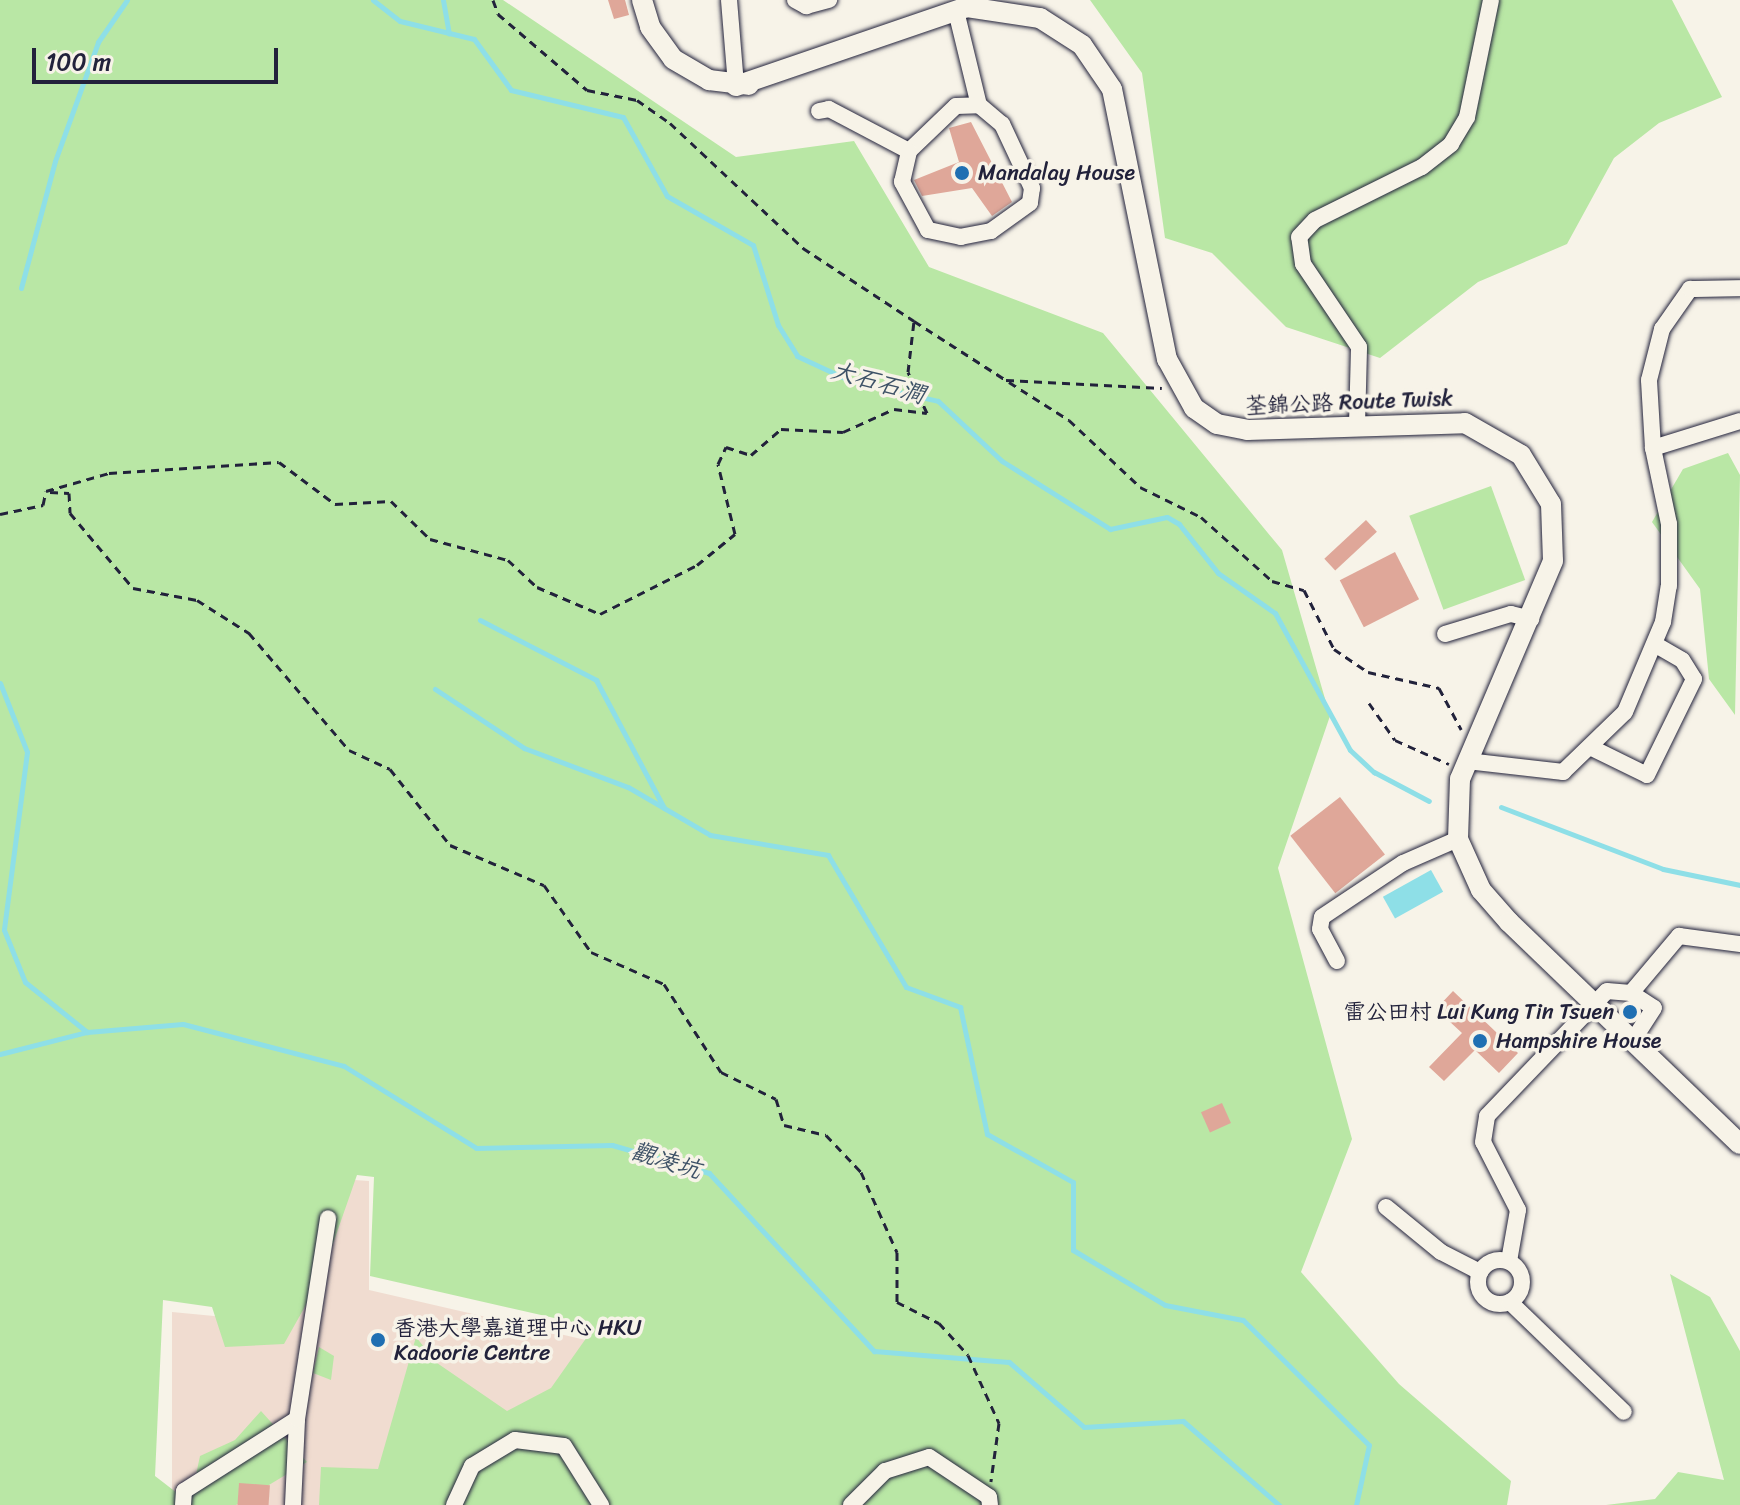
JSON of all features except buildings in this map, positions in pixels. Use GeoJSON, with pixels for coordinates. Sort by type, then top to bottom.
{"type":"FeatureCollection","features":[{"type":"Feature","properties":{"kind":"main road"},"geometry":{"type":"LineString","coordinates":[[642,0],[650,27],[673,59],[697,76],[736,86],[768,84],[956,11],[1003,7],[1040,18],[1073,37],[1103,71],[1119,112],[1178,389]]}},
{"type":"Feature","properties":{"kind":"main road","name":"荃錦公路 Route Twisk"},"geometry":{"type":"LineString","coordinates":[[1178,389],[1208,419],[1235,429],[1475,425],[1530,465],[1551,504],[1556,538],[1531,619],[1468,760],[1458,839],[1481,890],[1740,1144]]}},
{"type":"Feature","properties":{"kind":"lane"},"geometry":{"type":"LineString","coordinates":[[729,0],[736,86]]}},
{"type":"Feature","properties":{"kind":"lane"},"geometry":{"type":"LineString","coordinates":[[795,0],[806,6],[829,0]]}},
{"type":"Feature","properties":{"kind":"lane"},"geometry":{"type":"LineString","coordinates":[[1357,425],[1359,347],[1303,264],[1299,237],[1315,220],[1422,167],[1451,144],[1467,117],[1491,0]]}},
{"type":"Feature","properties":{"kind":"lane"},"geometry":{"type":"LineString","coordinates":[[956,11],[979,105],[1002,124],[1032,188],[1030,203],[991,231],[961,237],[928,230],[902,182],[909,151],[956,106],[979,105]]}},
{"type":"Feature","properties":{"kind":"lane"},"geometry":{"type":"LineString","coordinates":[[819,111],[829,109],[909,151]]}},
{"type":"Feature","properties":{"kind":"lane"},"geometry":{"type":"LineString","coordinates":[[1468,760],[1563,772],[1592,748],[1625,712],[1654,644],[1669,586],[1669,524],[1653,448],[1649,380],[1662,329],[1690,289],[1740,288]]}},
{"type":"Feature","properties":{"kind":"lane"},"geometry":{"type":"LineString","coordinates":[[1653,448],[1740,421]]}},
{"type":"Feature","properties":{"kind":"lane"},"geometry":{"type":"LineString","coordinates":[[1445,634],[1511,614],[1531,619]]}},
{"type":"Feature","properties":{"kind":"lane"},"geometry":{"type":"LineString","coordinates":[[1592,748],[1647,775],[1693,692],[1690,668],[1654,644]]}},
{"type":"Feature","properties":{"kind":"lane"},"geometry":{"type":"LineString","coordinates":[[1337,961],[1320,929],[1322,917],[1403,863],[1458,839]]}},
{"type":"Feature","properties":{"kind":"lane"},"geometry":{"type":"LineString","coordinates":[[1631,993],[1679,936],[1740,944]]}},
{"type":"Feature","properties":{"kind":"lane"},"geometry":{"type":"LineString","coordinates":[[1510,1302],[1523,1281],[1509,1261],[1518,1210],[1483,1142],[1483,1124],[1607,991],[1631,993],[1654,1008],[1633,1040]]}},
{"type":"Feature","properties":{"kind":"lane"},"geometry":{"type":"LineString","coordinates":[[1386,1207],[1441,1252],[1480,1272]]}},
{"type":"Feature","properties":{"kind":"lane"},"geometry":{"type":"LineString","coordinates":[[293,1505],[297,1419],[328,1218]]}},
{"type":"Feature","properties":{"kind":"lane"},"geometry":{"type":"LineString","coordinates":[[1480,1272],[1492,1261],[1509,1261]]}},
{"type":"Feature","properties":{"kind":"lane"},"geometry":{"type":"LineString","coordinates":[[1480,1272],[1484,1298],[1510,1302],[1624,1412]]}},
{"type":"Feature","properties":{"kind":"lane"},"geometry":{"type":"LineString","coordinates":[[183,1505],[184,1491],[297,1419]]}},
{"type":"Feature","properties":{"kind":"lane"},"geometry":{"type":"LineString","coordinates":[[454,1505],[472,1466],[515,1440],[564,1446],[601,1505]]}},
{"type":"Feature","properties":{"kind":"lane"},"geometry":{"type":"LineString","coordinates":[[851,1505],[885,1471],[929,1457],[990,1501]]}},
{"type":"Feature","properties":{"kind":"path"},"geometry":{"type":"LineString","coordinates":[[493,0],[498,14],[587,90],[637,100],[670,123],[803,248],[1069,420],[1140,487],[1201,517],[1272,581],[1304,590],[1334,649],[1368,672],[1439,688],[1468,760]]}},
{"type":"Feature","properties":{"kind":"path"},"geometry":{"type":"LineString","coordinates":[[46,491],[109,473],[279,462],[335,504],[391,501],[430,539],[508,560],[537,587],[600,614],[697,565],[735,534],[718,464],[726,447],[751,455],[781,429],[843,432],[894,409],[927,413],[908,372],[914,321]]}},
{"type":"Feature","properties":{"kind":"path"},"geometry":{"type":"LineString","coordinates":[[1006,380],[1178,389]]}},
{"type":"Feature","properties":{"kind":"path"},"geometry":{"type":"LineString","coordinates":[[0,514],[43,505],[46,491]]}},
{"type":"Feature","properties":{"kind":"path"},"geometry":{"type":"LineString","coordinates":[[46,491],[69,493],[70,513],[133,588],[197,600],[249,633],[349,750],[390,769],[450,845],[544,885],[591,952],[664,984],[721,1072],[776,1099],[784,1125],[826,1135],[861,1172],[897,1252],[897,1302],[939,1323],[968,1355],[999,1423],[990,1501]]}},
{"type":"Feature","properties":{"kind":"path"},"geometry":{"type":"LineString","coordinates":[[1369,703],[1395,740],[1468,760]]}},
{"type":"Feature","properties":{"kind":"shaded area","name":"香港大學嘉道理中心 HKU Kadoorie Centre"},"geometry":{"type":"Polygon","coordinates":[[[310,1177],[369,1181],[369,1290],[659,1357],[550,1505],[172,1505],[172,1312],[278,1322],[310,1177]]]}},
{"type":"Feature","properties":{"kind":"green space"},"geometry":{"type":"Polygon","coordinates":[[[0,0],[503,0],[736,157],[854,141],[929,267],[1103,333],[1282,550],[1330,716],[1278,868],[1352,1139],[1301,1272],[1399,1384],[1511,1481],[1507,1505],[319,1505],[321,1467],[378,1469],[416,1337],[437,1363],[507,1411],[551,1388],[594,1327],[370,1276],[374,1177],[357,1175],[321,1278],[284,1344],[225,1347],[212,1307],[163,1300],[155,1476],[190,1503],[200,1456],[235,1440],[261,1411],[307,1462],[236,1505],[0,1505],[0,0]]]}},
{"type":"Feature","properties":{"kind":"green space"},"geometry":{"type":"Polygon","coordinates":[[[1090,0],[1672,0],[1722,97],[1659,123],[1614,158],[1567,244],[1478,282],[1380,358],[1286,327],[1212,253],[1165,238],[1142,73],[1090,0]]]}},
{"type":"Feature","properties":{"kind":"green space"},"geometry":{"type":"Polygon","coordinates":[[[1728,453],[1740,475],[1735,715],[1709,679],[1700,589],[1652,522],[1683,469],[1728,453]]]}},
{"type":"Feature","properties":{"kind":"green space"},"geometry":{"type":"Polygon","coordinates":[[[1491,486],[1525,580],[1443,610],[1409,516],[1491,486]]]}},
{"type":"Feature","properties":{"kind":"green space"},"geometry":{"type":"Polygon","coordinates":[[[1670,1274],[1710,1297],[1740,1351],[1740,1505],[1606,1505],[1655,1499],[1678,1472],[1724,1480],[1670,1274]]]}},
{"type":"Feature","properties":{"kind":"green space"},"geometry":{"type":"Polygon","coordinates":[[[319,1347],[334,1356],[331,1380],[313,1373],[319,1347]]]}},
{"type":"Feature","properties":{"kind":"water"},"geometry":{"type":"Polygon","coordinates":[[[1431,870],[1443,892],[1395,919],[1383,897],[1431,870]]]}},
{"type":"Feature","properties":{"kind":"waterway"},"geometry":{"type":"LineString","coordinates":[[21,288],[55,161],[98,42],[127,0]]}},
{"type":"Feature","properties":{"kind":"waterway","name":"大石石澗"},"geometry":{"type":"LineString","coordinates":[[373,0],[400,21],[474,39],[511,90],[623,117],[667,196],[753,245],[778,325],[797,356],[851,381],[938,401],[1002,461],[1110,529],[1167,517],[1179,524],[1218,573],[1275,613],[1350,750],[1374,772],[1429,801]]}},
{"type":"Feature","properties":{"kind":"waterway"},"geometry":{"type":"LineString","coordinates":[[443,0],[449,33]]}},
{"type":"Feature","properties":{"kind":"waterway"},"geometry":{"type":"LineString","coordinates":[[480,620],[596,680],[664,808]]}},
{"type":"Feature","properties":{"kind":"waterway"},"geometry":{"type":"LineString","coordinates":[[0,683],[27,752],[4,930],[25,982],[87,1032]]}},
{"type":"Feature","properties":{"kind":"waterway"},"geometry":{"type":"LineString","coordinates":[[435,689],[524,748],[628,787],[710,835],[828,855],[906,987],[960,1007],[987,1134],[1073,1182],[1073,1250],[1165,1305],[1243,1320],[1369,1445],[1356,1505]]}},
{"type":"Feature","properties":{"kind":"waterway"},"geometry":{"type":"LineString","coordinates":[[1501,807],[1663,869],[1740,885]]}},
{"type":"Feature","properties":{"kind":"waterway","name":"觀凌坑"},"geometry":{"type":"LineString","coordinates":[[0,1054],[87,1032],[183,1024],[344,1066],[476,1148],[612,1145],[709,1173],[874,1351],[1009,1362],[1084,1427],[1183,1421],[1279,1505]]}},
{"type":"Feature","properties":{"kind":"place","name":"Mandalay House"},"geometry":{"type":"Point","coordinates":[962,173]}},
{"type":"Feature","properties":{"kind":"place","name":"雷公田村 Lui Kung Tin Tsuen"},"geometry":{"type":"Point","coordinates":[1630,1012]}},
{"type":"Feature","properties":{"kind":"place","name":"Hampshire House"},"geometry":{"type":"Point","coordinates":[1480,1041]}},
{"type":"Feature","properties":{"kind":"place","name":"香港大學嘉道理中心 HKU Kadoorie Centre"},"geometry":{"type":"Point","coordinates":[378,1340]}}]}
